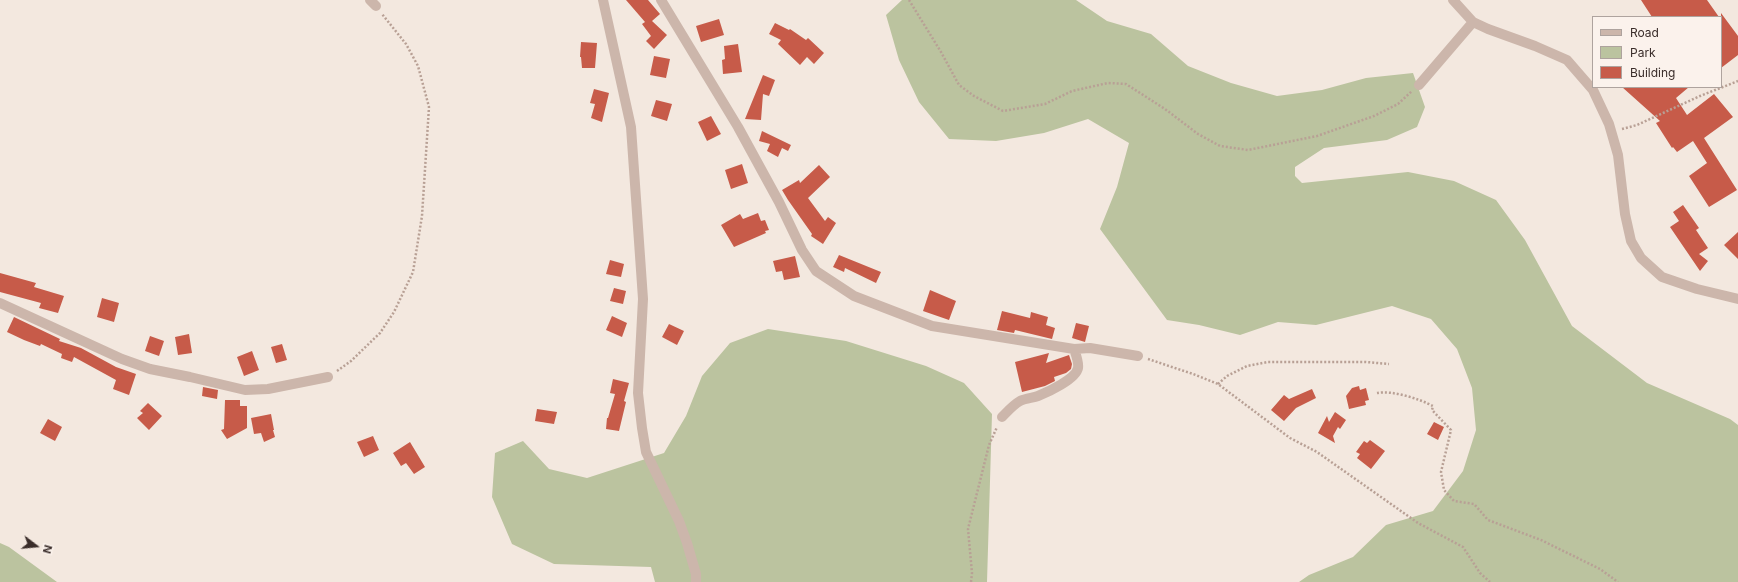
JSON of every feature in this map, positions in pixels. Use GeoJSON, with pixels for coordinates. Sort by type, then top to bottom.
{"type":"FeatureCollection","features":[{"type":"Feature","properties":{"kind":"street"},"geometry":{"type":"LineString","coordinates":[[603,0],[631,127],[643,299],[638,393],[642,428],[646,452],[667,494],[687,543],[696,574],[696,582]]}},
{"type":"Feature","properties":{"kind":"street"},"geometry":{"type":"LineString","coordinates":[[661,0],[738,127],[779,202],[802,250],[816,271],[854,296],[932,326],[1074,349],[1090,348],[1138,356]]}},
{"type":"Feature","properties":{"kind":"street"},"geometry":{"type":"LineString","coordinates":[[1453,0],[1473,22],[1567,60],[1593,90],[1611,131],[1618,155],[1625,214],[1631,241],[1641,258],[1662,277],[1697,289],[1738,299]]}},
{"type":"Feature","properties":{"kind":"street"},"geometry":{"type":"LineString","coordinates":[[1419,85],[1473,22]]}},
{"type":"Feature","properties":{"kind":"street"},"geometry":{"type":"LineString","coordinates":[[0,303],[122,359],[150,369],[245,390],[268,389],[328,377]]}},
{"type":"Feature","properties":{"kind":"street"},"geometry":{"type":"LineString","coordinates":[[1002,417],[1013,406],[1022,400],[1038,396],[1055,389],[1074,375],[1078,369],[1078,362],[1074,349]]}},
{"type":"Feature","properties":{"kind":"path"},"geometry":{"type":"LineString","coordinates":[[909,0],[942,52],[959,85],[974,96],[1003,111],[1045,104],[1072,92],[1108,83],[1126,84],[1155,102],[1198,134],[1220,146],[1248,150],[1317,136],[1374,116],[1398,104],[1419,85]]}},
{"type":"Feature","properties":{"kind":"path"},"geometry":{"type":"LineString","coordinates":[[328,377],[351,361],[380,333],[394,312],[413,272],[422,216],[429,107],[418,66],[406,44],[373,3]]}},
{"type":"Feature","properties":{"kind":"path"},"geometry":{"type":"LineString","coordinates":[[1722,87],[1738,81]]}},
{"type":"Feature","properties":{"kind":"path"},"geometry":{"type":"LineString","coordinates":[[1611,131],[1637,125],[1720,88]]}},
{"type":"Feature","properties":{"kind":"path"},"geometry":{"type":"LineString","coordinates":[[1138,356],[1218,384],[1290,438],[1317,452],[1418,522],[1463,547],[1480,573],[1490,582]]}},
{"type":"Feature","properties":{"kind":"path"},"geometry":{"type":"LineString","coordinates":[[1218,384],[1227,376],[1247,366],[1268,362],[1366,362],[1389,364]]}},
{"type":"Feature","properties":{"kind":"path"},"geometry":{"type":"LineString","coordinates":[[1377,393],[1385,392],[1425,401],[1433,406],[1432,410],[1451,430],[1441,472],[1444,490],[1454,501],[1474,504],[1488,520],[1541,540],[1600,569],[1618,582]]}},
{"type":"Feature","properties":{"kind":"path"},"geometry":{"type":"LineString","coordinates":[[971,582],[972,573],[968,529],[989,445],[1002,417]]}},
{"type":"Feature","properties":{"kind":"green space"},"geometry":{"type":"Polygon","coordinates":[[[902,0],[1076,0],[1107,21],[1151,34],[1188,66],[1231,83],[1277,96],[1322,90],[1366,78],[1413,73],[1425,107],[1417,127],[1387,140],[1324,148],[1295,167],[1295,176],[1302,183],[1408,172],[1454,181],[1496,200],[1525,240],[1572,326],[1647,383],[1730,419],[1738,425],[1738,582],[1299,582],[1309,575],[1353,557],[1386,525],[1433,511],[1463,471],[1476,430],[1472,388],[1457,349],[1431,319],[1392,306],[1316,325],[1278,322],[1240,335],[1199,325],[1167,320],[1100,229],[1117,187],[1129,143],[1088,119],[1044,133],[996,141],[949,139],[919,102],[899,60],[886,15],[902,0]]]}},
{"type":"Feature","properties":{"kind":"green space"},"geometry":{"type":"Polygon","coordinates":[[[768,329],[846,341],[926,366],[964,383],[992,414],[987,582],[655,582],[651,567],[554,564],[512,544],[492,497],[495,453],[523,441],[549,469],[587,478],[664,453],[686,416],[702,376],[730,343],[768,329]]]}},
{"type":"Feature","properties":{"kind":"green space"},"geometry":{"type":"Polygon","coordinates":[[[0,543],[9,547],[57,582],[0,582],[0,543]]]}},
{"type":"Feature","properties":{"kind":"building"},"geometry":{"type":"Polygon","coordinates":[[[626,0],[648,0],[660,14],[652,21],[667,35],[654,49],[646,41],[651,36],[642,24],[645,22],[626,0]]]}},
{"type":"Feature","properties":{"kind":"building"},"geometry":{"type":"Polygon","coordinates":[[[1641,0],[1707,0],[1718,16],[1651,16],[1641,0]]]}},
{"type":"Feature","properties":{"kind":"building"},"geometry":{"type":"Polygon","coordinates":[[[1721,13],[1738,36],[1738,55],[1722,67],[1722,16],[1721,13]]]}},
{"type":"Feature","properties":{"kind":"building"},"geometry":{"type":"Polygon","coordinates":[[[719,19],[724,35],[701,42],[696,26],[719,19]]]}},
{"type":"Feature","properties":{"kind":"building"},"geometry":{"type":"Polygon","coordinates":[[[775,23],[789,30],[790,29],[806,40],[808,38],[824,53],[814,64],[807,57],[800,65],[778,44],[781,40],[769,34],[775,23]]]}},
{"type":"Feature","properties":{"kind":"building"},"geometry":{"type":"Polygon","coordinates":[[[581,42],[597,43],[595,68],[582,68],[580,57],[581,42]]]}},
{"type":"Feature","properties":{"kind":"building"},"geometry":{"type":"Polygon","coordinates":[[[738,44],[742,72],[723,74],[722,60],[725,59],[724,46],[738,44]]]}},
{"type":"Feature","properties":{"kind":"building"},"geometry":{"type":"Polygon","coordinates":[[[654,56],[670,59],[666,78],[650,75],[654,56]]]}},
{"type":"Feature","properties":{"kind":"building"},"geometry":{"type":"Polygon","coordinates":[[[763,75],[775,80],[769,96],[763,94],[761,120],[745,119],[763,75]]]}},
{"type":"Feature","properties":{"kind":"building"},"geometry":{"type":"Polygon","coordinates":[[[1623,88],[1688,88],[1676,98],[1687,115],[1714,94],[1733,117],[1704,138],[1737,190],[1709,207],[1689,176],[1707,163],[1693,141],[1677,152],[1673,147],[1672,148],[1656,123],[1660,121],[1623,88]]]}},
{"type":"Feature","properties":{"kind":"building"},"geometry":{"type":"Polygon","coordinates":[[[594,89],[609,93],[602,122],[591,118],[595,104],[590,103],[594,89]]]}},
{"type":"Feature","properties":{"kind":"building"},"geometry":{"type":"Polygon","coordinates":[[[656,100],[672,104],[667,121],[651,116],[656,100]]]}},
{"type":"Feature","properties":{"kind":"building"},"geometry":{"type":"Polygon","coordinates":[[[711,116],[721,134],[707,141],[698,122],[711,116]]]}},
{"type":"Feature","properties":{"kind":"building"},"geometry":{"type":"Polygon","coordinates":[[[762,131],[791,145],[788,151],[782,148],[778,157],[767,151],[770,144],[759,141],[762,131]]]}},
{"type":"Feature","properties":{"kind":"building"},"geometry":{"type":"Polygon","coordinates":[[[742,164],[748,183],[731,189],[725,170],[742,164]]]}},
{"type":"Feature","properties":{"kind":"building"},"geometry":{"type":"Polygon","coordinates":[[[819,165],[830,177],[808,198],[825,221],[828,217],[836,223],[823,244],[811,236],[812,234],[782,190],[799,180],[800,183],[819,165]]]}},
{"type":"Feature","properties":{"kind":"building"},"geometry":{"type":"Polygon","coordinates":[[[1683,205],[1699,228],[1696,230],[1708,248],[1699,254],[1708,261],[1700,271],[1670,227],[1679,221],[1673,212],[1683,205]]]}},
{"type":"Feature","properties":{"kind":"building"},"geometry":{"type":"Polygon","coordinates":[[[758,213],[761,221],[765,220],[769,230],[765,231],[766,233],[734,247],[721,225],[740,214],[743,219],[758,213]]]}},
{"type":"Feature","properties":{"kind":"building"},"geometry":{"type":"Polygon","coordinates":[[[1738,232],[1738,259],[1724,245],[1738,232]]]}},
{"type":"Feature","properties":{"kind":"building"},"geometry":{"type":"Polygon","coordinates":[[[839,255],[881,272],[876,283],[845,268],[844,272],[833,267],[839,255]]]}},
{"type":"Feature","properties":{"kind":"building"},"geometry":{"type":"Polygon","coordinates":[[[795,256],[800,277],[784,280],[782,271],[776,272],[773,261],[795,256]]]}},
{"type":"Feature","properties":{"kind":"building"},"geometry":{"type":"Polygon","coordinates":[[[610,260],[624,264],[621,277],[606,274],[610,260]]]}},
{"type":"Feature","properties":{"kind":"building"},"geometry":{"type":"Polygon","coordinates":[[[0,273],[36,283],[34,287],[64,296],[58,313],[39,308],[41,303],[0,292],[0,273]]]}},
{"type":"Feature","properties":{"kind":"building"},"geometry":{"type":"Polygon","coordinates":[[[614,288],[626,291],[623,304],[610,301],[614,288]]]}},
{"type":"Feature","properties":{"kind":"building"},"geometry":{"type":"Polygon","coordinates":[[[930,290],[956,301],[949,320],[923,311],[930,290]]]}},
{"type":"Feature","properties":{"kind":"building"},"geometry":{"type":"Polygon","coordinates":[[[102,298],[119,303],[114,322],[97,317],[102,298]]]}},
{"type":"Feature","properties":{"kind":"building"},"geometry":{"type":"Polygon","coordinates":[[[1002,311],[1030,318],[1031,312],[1048,317],[1046,325],[1055,328],[1052,339],[1015,330],[1014,333],[997,330],[1002,311]]]}},
{"type":"Feature","properties":{"kind":"building"},"geometry":{"type":"Polygon","coordinates":[[[612,316],[627,323],[622,337],[606,330],[612,316]]]}},
{"type":"Feature","properties":{"kind":"building"},"geometry":{"type":"Polygon","coordinates":[[[14,317],[60,339],[59,341],[81,348],[116,367],[136,374],[129,395],[113,389],[116,380],[74,357],[72,362],[61,358],[62,354],[41,344],[40,346],[7,332],[14,317]]]}},
{"type":"Feature","properties":{"kind":"building"},"geometry":{"type":"Polygon","coordinates":[[[1076,323],[1089,326],[1085,342],[1072,338],[1076,323]]]}},
{"type":"Feature","properties":{"kind":"building"},"geometry":{"type":"Polygon","coordinates":[[[669,324],[684,331],[677,345],[662,337],[669,324]]]}},
{"type":"Feature","properties":{"kind":"building"},"geometry":{"type":"Polygon","coordinates":[[[189,334],[192,353],[178,355],[175,337],[189,334]]]}},
{"type":"Feature","properties":{"kind":"building"},"geometry":{"type":"Polygon","coordinates":[[[150,336],[164,341],[159,356],[145,351],[150,336]]]}},
{"type":"Feature","properties":{"kind":"building"},"geometry":{"type":"Polygon","coordinates":[[[282,344],[287,360],[276,363],[271,347],[282,344]]]}},
{"type":"Feature","properties":{"kind":"building"},"geometry":{"type":"Polygon","coordinates":[[[252,351],[259,370],[244,376],[237,357],[252,351]]]}},
{"type":"Feature","properties":{"kind":"building"},"geometry":{"type":"Polygon","coordinates":[[[1049,353],[1046,363],[1069,355],[1072,364],[1071,369],[1066,373],[1054,377],[1055,381],[1045,386],[1022,392],[1015,362],[1049,353]]]}},
{"type":"Feature","properties":{"kind":"building"},"geometry":{"type":"Polygon","coordinates":[[[613,379],[629,383],[624,401],[626,402],[619,431],[606,429],[607,418],[615,394],[610,393],[613,379]]]}},
{"type":"Feature","properties":{"kind":"building"},"geometry":{"type":"Polygon","coordinates":[[[1359,386],[1360,390],[1366,388],[1369,400],[1365,401],[1366,405],[1349,409],[1346,396],[1352,388],[1359,386]]]}},
{"type":"Feature","properties":{"kind":"building"},"geometry":{"type":"Polygon","coordinates":[[[203,387],[218,390],[217,399],[202,396],[203,387]]]}},
{"type":"Feature","properties":{"kind":"building"},"geometry":{"type":"Polygon","coordinates":[[[1312,389],[1316,398],[1296,408],[1284,421],[1271,410],[1284,395],[1289,399],[1312,389]]]}},
{"type":"Feature","properties":{"kind":"building"},"geometry":{"type":"Polygon","coordinates":[[[225,400],[240,400],[240,406],[247,406],[247,428],[227,439],[221,430],[224,429],[225,400]]]}},
{"type":"Feature","properties":{"kind":"building"},"geometry":{"type":"Polygon","coordinates":[[[148,403],[162,416],[149,430],[137,418],[143,413],[140,411],[148,403]]]}},
{"type":"Feature","properties":{"kind":"building"},"geometry":{"type":"Polygon","coordinates":[[[537,409],[557,412],[554,424],[535,421],[537,409]]]}},
{"type":"Feature","properties":{"kind":"building"},"geometry":{"type":"Polygon","coordinates":[[[1335,412],[1346,420],[1340,429],[1338,427],[1333,436],[1335,443],[1318,433],[1327,416],[1329,422],[1335,412]]]}},
{"type":"Feature","properties":{"kind":"building"},"geometry":{"type":"Polygon","coordinates":[[[271,414],[275,437],[264,442],[261,433],[254,434],[251,418],[271,414]]]}},
{"type":"Feature","properties":{"kind":"building"},"geometry":{"type":"Polygon","coordinates":[[[48,419],[62,427],[55,441],[40,433],[48,419]]]}},
{"type":"Feature","properties":{"kind":"building"},"geometry":{"type":"Polygon","coordinates":[[[1434,422],[1444,427],[1438,440],[1427,434],[1434,422]]]}},
{"type":"Feature","properties":{"kind":"building"},"geometry":{"type":"Polygon","coordinates":[[[373,436],[379,450],[364,457],[357,442],[373,436]]]}},
{"type":"Feature","properties":{"kind":"building"},"geometry":{"type":"Polygon","coordinates":[[[1370,440],[1385,451],[1371,469],[1357,458],[1360,454],[1356,452],[1364,441],[1367,443],[1370,440]]]}},
{"type":"Feature","properties":{"kind":"building"},"geometry":{"type":"Polygon","coordinates":[[[410,442],[425,467],[414,474],[406,463],[401,466],[393,453],[410,442]]]}}]}
